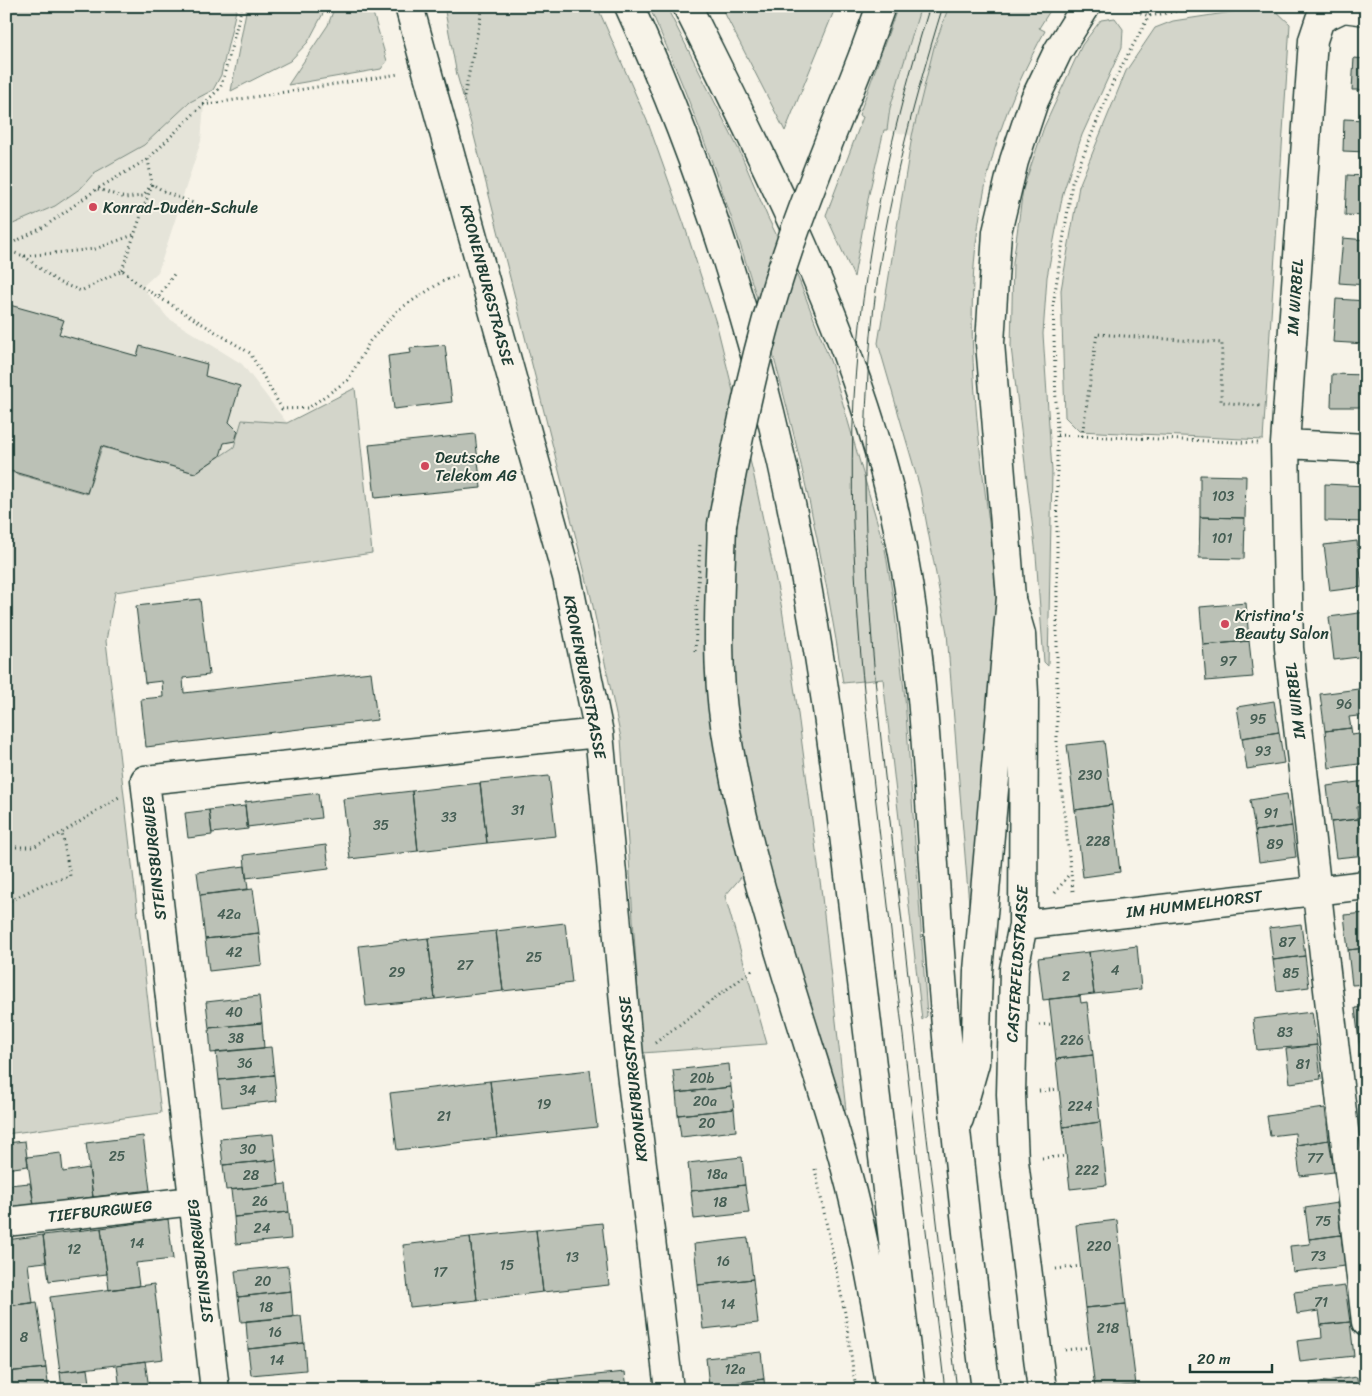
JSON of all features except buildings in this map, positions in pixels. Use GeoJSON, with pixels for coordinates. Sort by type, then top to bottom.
{"type":"FeatureCollection","features":[{"type":"Feature","properties":{"kind":"main road"},"geometry":{"type":"LineString","coordinates":[[629,6],[690,152],[732,276],[796,526],[814,627],[853,906],[911,1390]]}},
{"type":"Feature","properties":{"kind":"main road"},"geometry":{"type":"LineString","coordinates":[[687,6],[768,169],[816,276],[848,359],[880,455],[910,600],[919,668],[949,1072],[986,1390]]}},
{"type":"Feature","properties":{"kind":"main road"},"geometry":{"type":"LineString","coordinates":[[881,6],[789,248],[762,338],[744,412],[722,525],[720,651],[724,722],[736,793],[755,871],[802,1029],[834,1125],[854,1202],[876,1298],[890,1390]]}},
{"type":"Feature","properties":{"kind":"main road"},"geometry":{"type":"LineString","coordinates":[[956,1129],[975,1063],[979,962],[1011,597],[990,343],[998,232],[1014,161],[1034,102],[1058,51],[1086,7]]}},
{"type":"Feature","properties":{"kind":"main road","name":"KRONENBURGSTRASSE"},"geometry":{"type":"LineString","coordinates":[[411,8],[567,577],[599,733],[629,1056],[669,1390]]}},
{"type":"Feature","properties":{"kind":"main road","name":"IM WIRBEL"},"geometry":{"type":"LineString","coordinates":[[1366,11],[1344,8],[1320,19],[1313,40],[1285,444],[1289,648],[1366,1322]]}},
{"type":"Feature","properties":{"kind":"main road"},"geometry":{"type":"LineString","coordinates":[[1285,444],[1366,448]]}},
{"type":"Feature","properties":{"kind":"main road","name":"CASTERFELDSTRASSE"},"geometry":{"type":"LineString","coordinates":[[1011,597],[1021,634],[1024,694],[1023,925],[1014,968],[1011,1094],[1014,1161],[1042,1390]]}},
{"type":"Feature","properties":{"kind":"main road","name":"STEINSBURGWEG"},"geometry":{"type":"LineString","coordinates":[[216,1390],[145,780],[599,733]]}},
{"type":"Feature","properties":{"kind":"main road","name":"IM HUMMELHORST"},"geometry":{"type":"LineString","coordinates":[[1023,925],[1366,885]]}},
{"type":"Feature","properties":{"kind":"main road","name":"TIEFBURGWEG"},"geometry":{"type":"LineString","coordinates":[[6,1222],[193,1201]]}},
{"type":"Feature","properties":{"kind":"path"},"geometry":{"type":"LineString","coordinates":[[6,246],[44,227],[97,189],[148,158],[222,87],[242,6]]}},
{"type":"Feature","properties":{"kind":"path"},"geometry":{"type":"LineString","coordinates":[[1122,6],[1149,16],[1208,6]]}},
{"type":"Feature","properties":{"kind":"path"},"geometry":{"type":"LineString","coordinates":[[1070,873],[1057,749],[1057,435],[1054,305],[1072,183],[1113,82],[1149,16],[1158,6]]}},
{"type":"Feature","properties":{"kind":"path"},"geometry":{"type":"LineString","coordinates":[[203,105],[400,74]]}},
{"type":"Feature","properties":{"kind":"path"},"geometry":{"type":"LineString","coordinates":[[6,250],[24,256],[58,282],[81,291],[122,270],[152,184],[148,158]]}},
{"type":"Feature","properties":{"kind":"path"},"geometry":{"type":"LineString","coordinates":[[97,189],[125,198],[143,196],[152,184]]}},
{"type":"Feature","properties":{"kind":"path"},"geometry":{"type":"LineString","coordinates":[[152,184],[167,193],[196,204]]}},
{"type":"Feature","properties":{"kind":"path"},"geometry":{"type":"LineString","coordinates":[[24,256],[95,249],[136,234]]}},
{"type":"Feature","properties":{"kind":"path"},"geometry":{"type":"LineString","coordinates":[[122,270],[142,287],[250,353],[282,409],[308,408],[348,380],[370,341],[398,310],[443,281],[484,272]]}},
{"type":"Feature","properties":{"kind":"path"},"geometry":{"type":"LineString","coordinates":[[159,296],[174,274]]}},
{"type":"Feature","properties":{"kind":"path"},"geometry":{"type":"LineString","coordinates":[[1082,436],[1097,334],[1222,343],[1221,402],[1288,408]]}},
{"type":"Feature","properties":{"kind":"path"},"geometry":{"type":"LineString","coordinates":[[1057,435],[1285,444]]}},
{"type":"Feature","properties":{"kind":"path"},"geometry":{"type":"LineString","coordinates":[[6,847],[33,847],[62,833],[145,780]]}},
{"type":"Feature","properties":{"kind":"path"},"geometry":{"type":"LineString","coordinates":[[6,903],[41,885],[70,876],[62,833]]}},
{"type":"Feature","properties":{"kind":"path"},"geometry":{"type":"LineString","coordinates":[[629,1056],[642,1053],[754,969]]}},
{"type":"Feature","properties":{"kind":"shaded area","name":"Konrad-Duden-Schule"},"geometry":{"type":"Polygon","coordinates":[[[6,6],[212,6],[201,141],[158,272],[142,287],[168,318],[242,364],[287,423],[242,420],[234,447],[195,473],[103,447],[87,494],[7,471],[6,474],[6,6]]]}},
{"type":"Feature","properties":{"kind":"shaded area"},"geometry":{"type":"Polygon","coordinates":[[[6,6],[237,6],[221,75],[213,90],[190,102],[144,145],[94,173],[81,188],[55,206],[6,227],[6,6]]]}},
{"type":"Feature","properties":{"kind":"shaded area"},"geometry":{"type":"Polygon","coordinates":[[[247,6],[327,6],[308,42],[290,61],[231,91],[247,6]]]}},
{"type":"Feature","properties":{"kind":"shaded area"},"geometry":{"type":"Polygon","coordinates":[[[335,6],[371,6],[387,61],[381,69],[288,85],[328,25],[335,6]]]}},
{"type":"Feature","properties":{"kind":"shaded area"},"geometry":{"type":"Polygon","coordinates":[[[444,6],[597,6],[648,123],[684,224],[717,326],[753,472],[782,609],[821,888],[846,1110],[842,1110],[812,1020],[764,850],[725,896],[767,1044],[642,1053],[621,738],[591,597],[457,75],[444,6]]]}},
{"type":"Feature","properties":{"kind":"shaded area"},"geometry":{"type":"Polygon","coordinates":[[[649,6],[666,6],[740,152],[768,218],[799,280],[832,366],[885,549],[893,597],[905,698],[927,1016],[922,1020],[883,679],[843,683],[811,510],[769,338],[715,170],[649,6]]]}},
{"type":"Feature","properties":{"kind":"shaded area"},"geometry":{"type":"Polygon","coordinates":[[[721,6],[836,6],[785,131],[721,6]]]}},
{"type":"Feature","properties":{"kind":"shaded area"},"geometry":{"type":"Polygon","coordinates":[[[898,6],[921,6],[890,108],[887,130],[884,130],[869,194],[854,277],[826,215],[863,117],[859,115],[898,6]]]}},
{"type":"Feature","properties":{"kind":"shaded area"},"geometry":{"type":"Polygon","coordinates":[[[921,6],[949,6],[934,47],[912,136],[887,130],[890,106],[921,6]]]}},
{"type":"Feature","properties":{"kind":"shaded area"},"geometry":{"type":"Polygon","coordinates":[[[949,6],[1053,6],[1039,28],[1045,31],[1020,80],[1001,128],[978,224],[972,324],[974,376],[995,582],[997,633],[970,917],[947,633],[920,488],[878,343],[912,136],[934,47],[949,6]]]}},
{"type":"Feature","properties":{"kind":"shaded area"},"geometry":{"type":"Polygon","coordinates":[[[1271,6],[1290,24],[1263,440],[1079,431],[1065,417],[1061,290],[1079,186],[1126,71],[1155,28],[1173,21],[1271,6]]]}},
{"type":"Feature","properties":{"kind":"shaded area"},"geometry":{"type":"Polygon","coordinates":[[[1115,18],[1123,29],[1122,47],[1082,135],[1063,193],[1047,277],[1043,334],[1052,471],[1048,666],[1044,662],[1036,555],[1011,347],[1013,263],[1023,189],[1044,127],[1082,45],[1101,20],[1115,18]]]}},
{"type":"Feature","properties":{"kind":"shaded area"},"geometry":{"type":"Polygon","coordinates":[[[355,388],[372,553],[115,592],[106,641],[161,1113],[6,1134],[7,471],[87,494],[102,447],[195,473],[234,447],[242,420],[287,423],[355,388]]]}},
{"type":"Feature","properties":{"kind":"tram line"},"geometry":{"type":"LineString","coordinates":[[930,6],[890,151],[871,249],[863,298],[858,348],[852,459],[856,582],[865,705],[945,1390]]}},
{"type":"Feature","properties":{"kind":"tram line"},"geometry":{"type":"LineString","coordinates":[[943,6],[908,128],[889,210],[882,251],[871,335],[866,404],[865,474],[866,543],[875,681],[957,1390]]}},
{"type":"Feature","properties":{"kind":"place","name":"Konrad-Duden-Schule"},"geometry":{"type":"Point","coordinates":[93,207]}},
{"type":"Feature","properties":{"kind":"place","name":"Deutsche Telekom AG"},"geometry":{"type":"Point","coordinates":[425,466]}},
{"type":"Feature","properties":{"kind":"place","name":"Kristina's Beauty Salon"},"geometry":{"type":"Point","coordinates":[1225,624]}}]}
